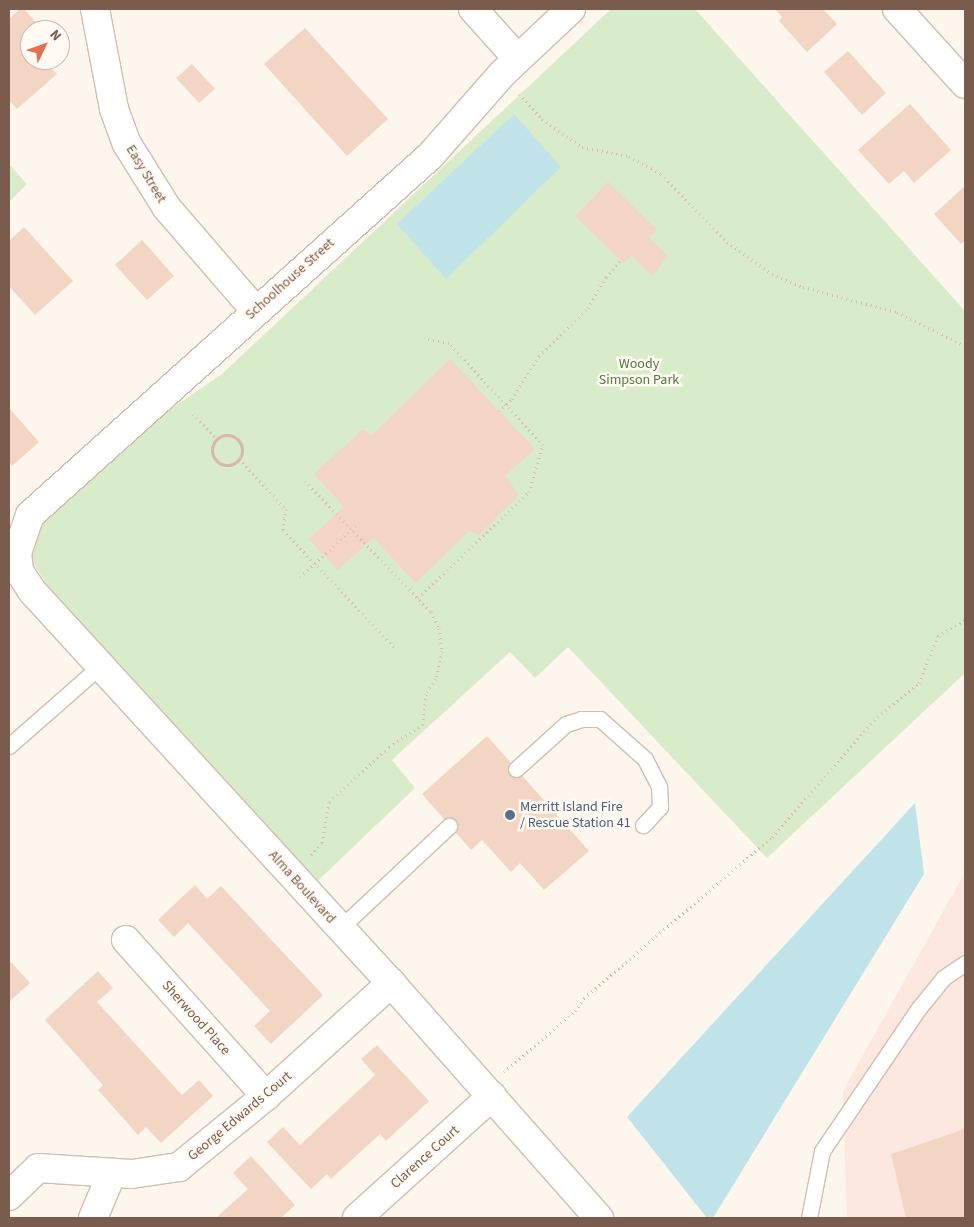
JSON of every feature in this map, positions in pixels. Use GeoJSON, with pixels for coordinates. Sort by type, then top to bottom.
{"type":"FeatureCollection","features":[{"type":"Feature","properties":{"kind":"street","name":"Easy Street"},"geometry":{"type":"LineString","coordinates":[[95,9],[114,109],[127,144],[145,178],[167,208],[255,310]]}},
{"type":"Feature","properties":{"kind":"street"},"geometry":{"type":"LineString","coordinates":[[473,9],[518,59]]}},
{"type":"Feature","properties":{"kind":"street","name":"Schoolhouse Street"},"geometry":{"type":"LineString","coordinates":[[17,552],[30,515],[255,310],[430,156],[518,59],[571,9]]}},
{"type":"Feature","properties":{"kind":"street"},"geometry":{"type":"LineString","coordinates":[[897,9],[965,84]]}},
{"type":"Feature","properties":{"kind":"street","name":"Alma Boulevard"},"geometry":{"type":"LineString","coordinates":[[17,552],[19,571],[32,591],[99,667],[339,929],[495,1087],[599,1218]]}},
{"type":"Feature","properties":{"kind":"street","name":"Sherwood Place"},"geometry":{"type":"LineString","coordinates":[[126,940],[266,1096]]}},
{"type":"Feature","properties":{"kind":"street","name":"George Edwards Court"},"geometry":{"type":"LineString","coordinates":[[9,1196],[38,1168],[112,1174],[179,1167],[266,1096],[391,983]]}},
{"type":"Feature","properties":{"kind":"street","name":"Clarence Court"},"geometry":{"type":"LineString","coordinates":[[357,1218],[495,1087]]}},
{"type":"Feature","properties":{"kind":"street"},"geometry":{"type":"LineString","coordinates":[[93,1218],[112,1174]]}},
{"type":"Feature","properties":{"kind":"lane"},"geometry":{"type":"LineString","coordinates":[[9,746],[99,667]]}},
{"type":"Feature","properties":{"kind":"lane"},"geometry":{"type":"LineString","coordinates":[[516,769],[566,724],[581,719],[600,719],[646,759],[659,787],[660,807],[643,825]]}},
{"type":"Feature","properties":{"kind":"lane"},"geometry":{"type":"LineString","coordinates":[[339,929],[449,826]]}},
{"type":"Feature","properties":{"kind":"lane"},"geometry":{"type":"LineString","coordinates":[[809,1218],[822,1151],[919,1008],[943,978],[965,963]]}},
{"type":"Feature","properties":{"kind":"path"},"geometry":{"type":"LineString","coordinates":[[513,87],[542,118],[576,143],[629,156],[661,174],[727,242],[772,274],[803,287],[897,312],[965,346]]}},
{"type":"Feature","properties":{"kind":"path"},"geometry":{"type":"LineString","coordinates":[[499,411],[506,405],[539,356],[588,308],[606,277],[620,261]]}},
{"type":"Feature","properties":{"kind":"path"},"geometry":{"type":"LineString","coordinates":[[418,598],[529,492],[542,445],[449,343],[424,338]]}},
{"type":"Feature","properties":{"kind":"path"},"geometry":{"type":"LineString","coordinates":[[193,414],[216,438]]}},
{"type":"Feature","properties":{"kind":"path"},"geometry":{"type":"LineString","coordinates":[[225,434],[235,436],[243,449],[239,459],[225,465],[216,461],[212,452],[216,438],[225,434]]}},
{"type":"Feature","properties":{"kind":"path"},"geometry":{"type":"LineString","coordinates":[[239,459],[286,509],[283,530],[394,647]]}},
{"type":"Feature","properties":{"kind":"path"},"geometry":{"type":"LineString","coordinates":[[304,862],[322,843],[329,802],[389,747],[423,724],[426,694],[436,679],[442,651],[439,628],[431,612],[305,481]]}},
{"type":"Feature","properties":{"kind":"path"},"geometry":{"type":"LineString","coordinates":[[300,577],[359,523]]}},
{"type":"Feature","properties":{"kind":"path"},"geometry":{"type":"LineString","coordinates":[[495,1087],[575,1011],[584,998],[772,837],[874,720],[920,683],[938,636],[965,620]]}},
{"type":"Feature","properties":{"kind":"shaded area"},"geometry":{"type":"Polygon","coordinates":[[[965,872],[965,1218],[847,1218],[843,1091],[965,872]]]}},
{"type":"Feature","properties":{"kind":"green space","name":"Woody Simpson Park"},"geometry":{"type":"Polygon","coordinates":[[[611,9],[695,9],[965,311],[965,673],[767,858],[568,647],[535,678],[510,652],[392,760],[415,788],[307,891],[99,667],[30,558],[44,522],[162,415],[222,374],[611,9]]]}},
{"type":"Feature","properties":{"kind":"green space"},"geometry":{"type":"Polygon","coordinates":[[[9,164],[27,184],[9,202],[9,164]]]}},
{"type":"Feature","properties":{"kind":"water"},"geometry":{"type":"Polygon","coordinates":[[[514,114],[561,167],[446,279],[397,224],[514,114]]]}},
{"type":"Feature","properties":{"kind":"water"},"geometry":{"type":"Polygon","coordinates":[[[915,803],[924,874],[713,1218],[707,1218],[627,1117],[915,803]]]}},
{"type":"Feature","properties":{"kind":"building"},"geometry":{"type":"Polygon","coordinates":[[[20,9],[24,9],[34,20],[20,20],[20,70],[53,70],[57,74],[17,109],[9,100],[9,19],[20,9]]]}},
{"type":"Feature","properties":{"kind":"building"},"geometry":{"type":"Polygon","coordinates":[[[775,9],[823,9],[837,24],[807,52],[779,21],[782,17],[775,9]]]}},
{"type":"Feature","properties":{"kind":"building"},"geometry":{"type":"Polygon","coordinates":[[[305,28],[388,119],[347,156],[264,64],[305,28]]]}},
{"type":"Feature","properties":{"kind":"building"},"geometry":{"type":"Polygon","coordinates":[[[848,51],[886,93],[862,115],[824,72],[848,51]]]}},
{"type":"Feature","properties":{"kind":"building"},"geometry":{"type":"Polygon","coordinates":[[[192,64],[215,89],[199,103],[176,78],[192,64]]]}},
{"type":"Feature","properties":{"kind":"building"},"geometry":{"type":"Polygon","coordinates":[[[910,104],[951,150],[914,183],[904,171],[889,184],[858,150],[910,104]]]}},
{"type":"Feature","properties":{"kind":"building"},"geometry":{"type":"Polygon","coordinates":[[[608,182],[657,230],[649,238],[668,256],[652,276],[632,256],[623,263],[575,216],[608,182]]]}},
{"type":"Feature","properties":{"kind":"building"},"geometry":{"type":"Polygon","coordinates":[[[965,186],[965,240],[961,244],[934,214],[965,186]]]}},
{"type":"Feature","properties":{"kind":"building"},"geometry":{"type":"Polygon","coordinates":[[[24,227],[73,281],[35,315],[9,286],[9,241],[24,227]]]}},
{"type":"Feature","properties":{"kind":"building"},"geometry":{"type":"Polygon","coordinates":[[[142,240],[174,276],[147,300],[115,265],[142,240]]]}},
{"type":"Feature","properties":{"kind":"building"},"geometry":{"type":"Polygon","coordinates":[[[450,359],[535,449],[505,476],[519,495],[479,535],[469,531],[416,583],[373,538],[338,570],[309,539],[344,507],[314,474],[363,429],[371,436],[450,359]]]}},
{"type":"Feature","properties":{"kind":"building"},"geometry":{"type":"Polygon","coordinates":[[[9,408],[39,442],[12,466],[9,462],[9,408]]]}},
{"type":"Feature","properties":{"kind":"building"},"geometry":{"type":"Polygon","coordinates":[[[487,736],[589,851],[544,890],[520,863],[511,872],[482,840],[471,850],[422,794],[487,736]]]}},
{"type":"Feature","properties":{"kind":"building"},"geometry":{"type":"Polygon","coordinates":[[[195,885],[207,899],[221,886],[323,995],[271,1044],[254,1026],[270,1011],[188,923],[174,937],[158,920],[195,885]]]}},
{"type":"Feature","properties":{"kind":"building"},"geometry":{"type":"Polygon","coordinates":[[[11,962],[30,983],[9,1002],[9,964],[11,962]]]}},
{"type":"Feature","properties":{"kind":"building"},"geometry":{"type":"Polygon","coordinates":[[[98,971],[113,988],[97,1002],[182,1095],[199,1080],[213,1096],[161,1143],[146,1127],[138,1135],[98,1090],[103,1085],[45,1020],[98,971]]]}},
{"type":"Feature","properties":{"kind":"building"},"geometry":{"type":"Polygon","coordinates":[[[377,1045],[429,1101],[386,1141],[380,1134],[331,1179],[327,1174],[311,1189],[267,1142],[283,1127],[300,1145],[375,1075],[361,1059],[377,1045]]]}},
{"type":"Feature","properties":{"kind":"building"},"geometry":{"type":"Polygon","coordinates":[[[965,1129],[965,1218],[906,1218],[891,1154],[965,1129]]]}},
{"type":"Feature","properties":{"kind":"building"},"geometry":{"type":"Polygon","coordinates":[[[251,1156],[295,1205],[281,1218],[216,1218],[248,1189],[233,1173],[251,1156]]]}},
{"type":"Feature","properties":{"kind":"place","name":"Merritt Island Fire / Rescue Station 41"},"geometry":{"type":"Point","coordinates":[510,815]}}]}
